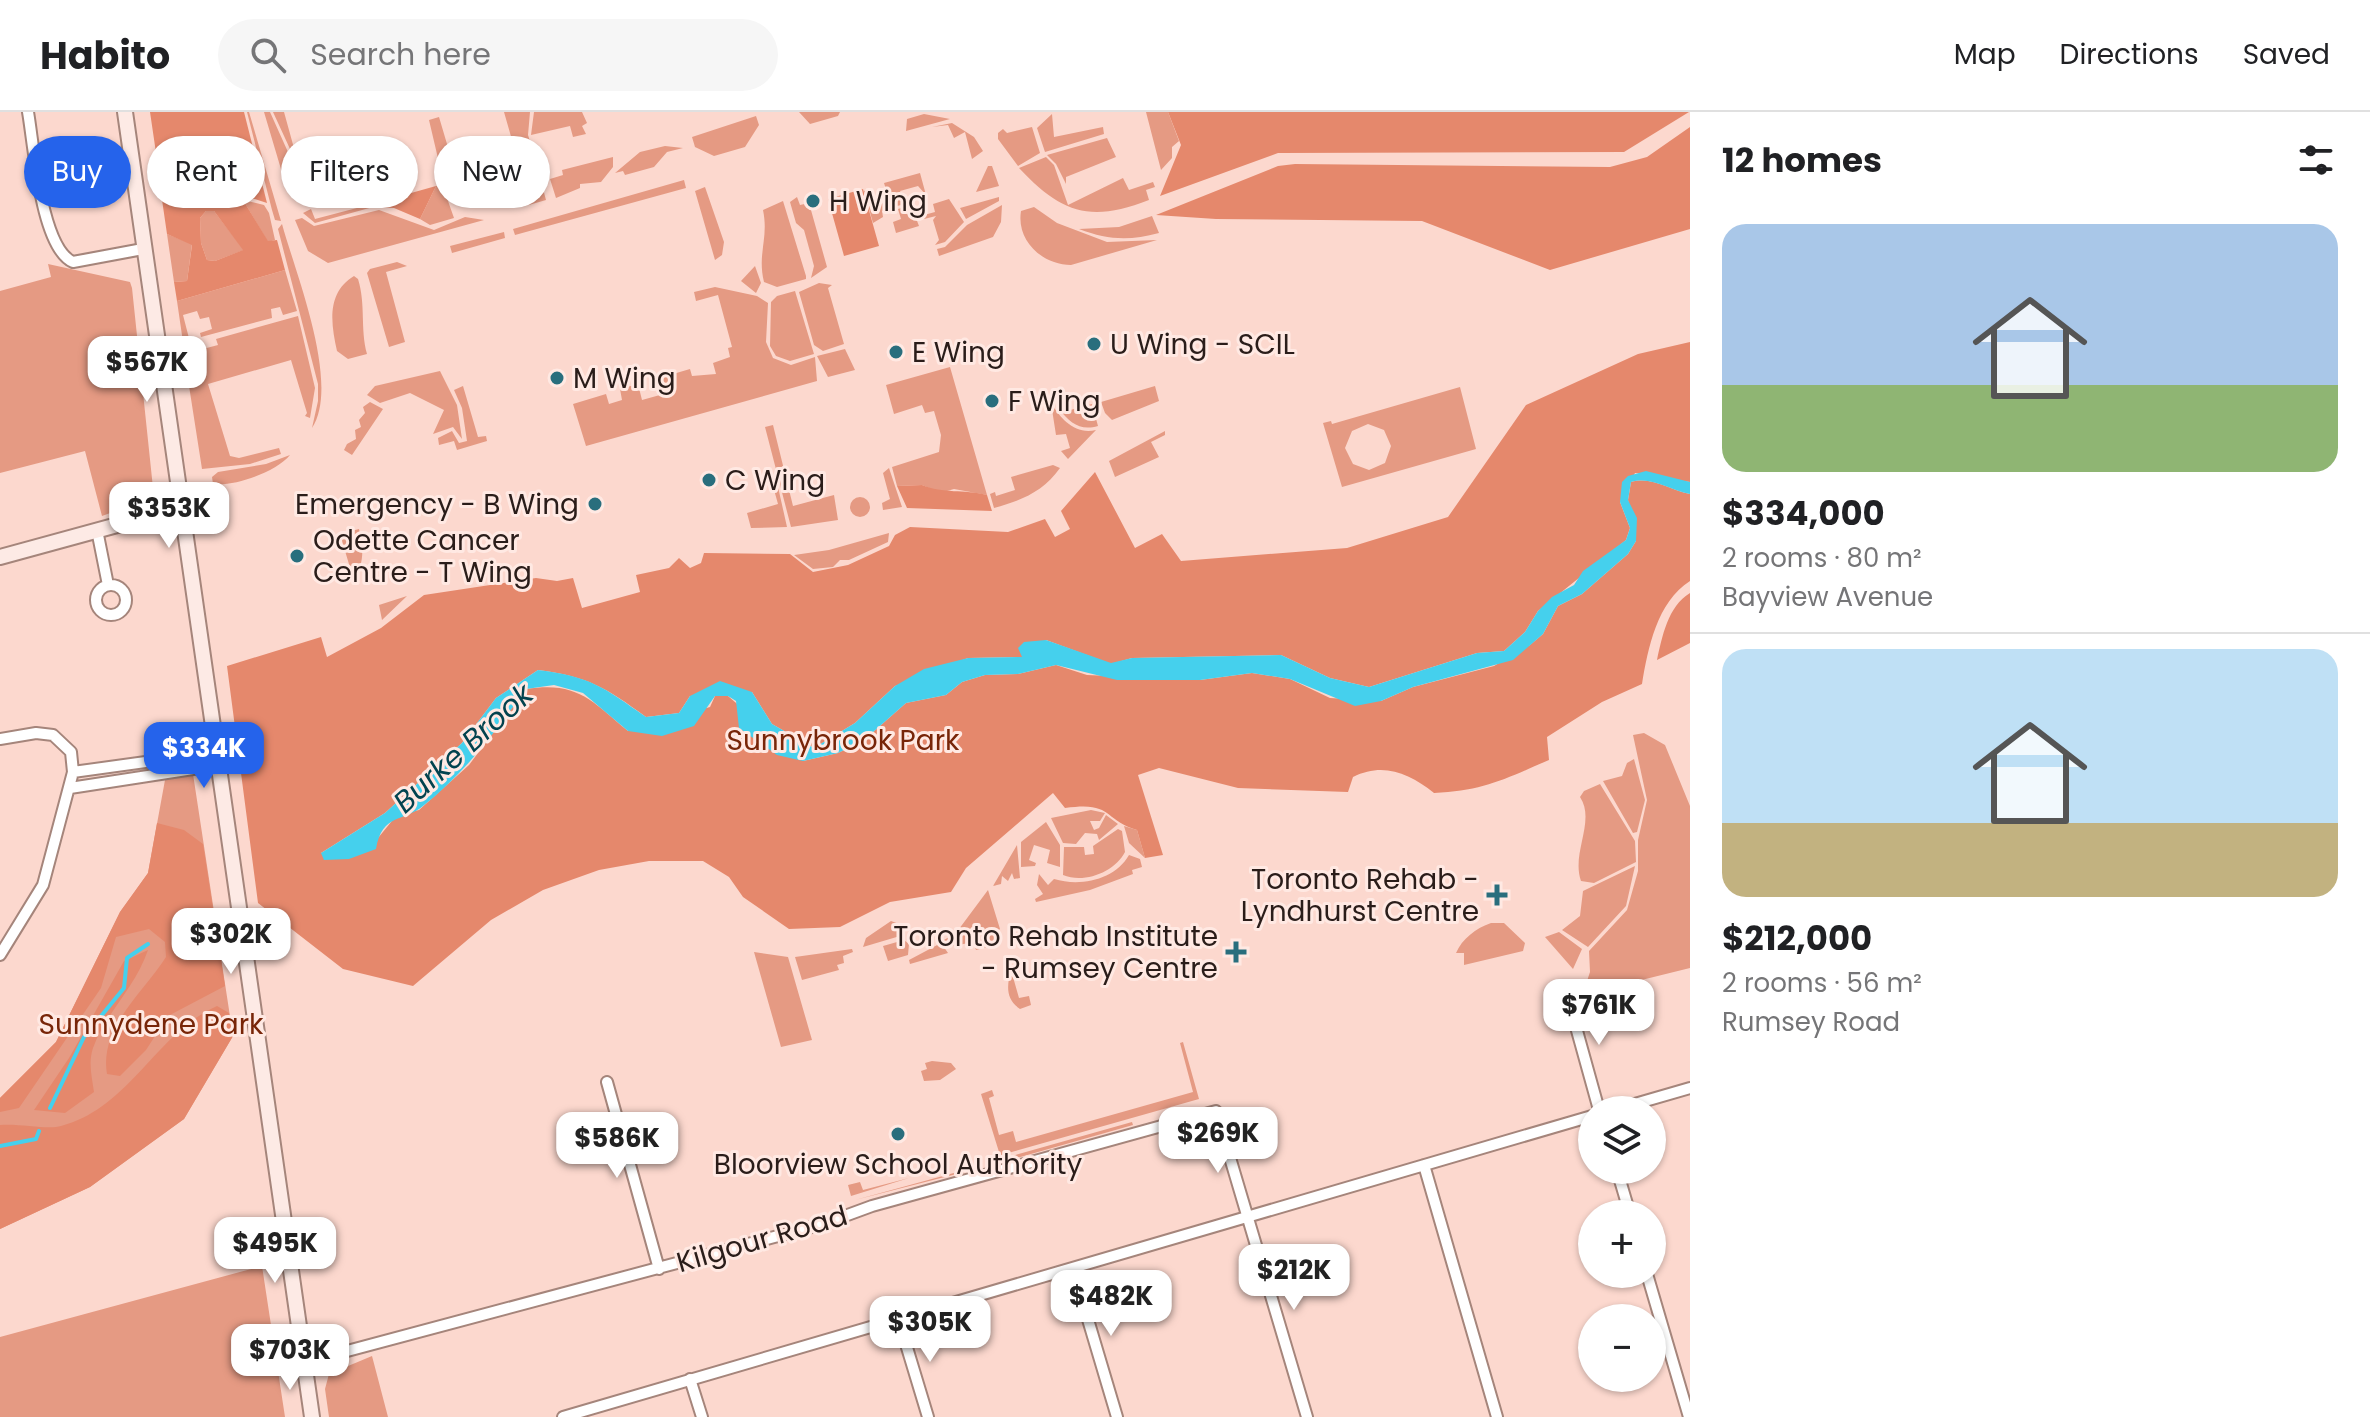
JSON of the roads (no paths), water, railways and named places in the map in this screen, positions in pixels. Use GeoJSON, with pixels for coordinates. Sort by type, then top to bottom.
{"type":"FeatureCollection","features":[{"type":"Feature","properties":{"kind":"main road"},"geometry":{"type":"LineString","coordinates":[[125,112],[312,1417]]}},
{"type":"Feature","properties":{"kind":"main road"},"geometry":{"type":"LineString","coordinates":[[0,557],[183,507]]}},
{"type":"Feature","properties":{"kind":"street"},"geometry":{"type":"LineString","coordinates":[[28,112],[41,192],[56,246],[63,258],[80,262],[143,249]]}},
{"type":"Feature","properties":{"kind":"street"},"geometry":{"type":"LineString","coordinates":[[97,530],[108,585]]}},
{"type":"Feature","properties":{"kind":"street"},"geometry":{"type":"LineString","coordinates":[[0,739],[36,733],[53,735],[71,752],[73,772],[43,885],[0,955]]}},
{"type":"Feature","properties":{"kind":"street"},"geometry":{"type":"LineString","coordinates":[[73,772],[151,761],[219,759]]}},
{"type":"Feature","properties":{"kind":"street"},"geometry":{"type":"LineString","coordinates":[[70,788],[153,776],[219,759]]}},
{"type":"Feature","properties":{"kind":"street"},"geometry":{"type":"LineString","coordinates":[[151,761],[153,776]]}},
{"type":"Feature","properties":{"kind":"street"},"geometry":{"type":"LineString","coordinates":[[1576,993],[1576,1027],[1595,1096]]}},
{"type":"Feature","properties":{"kind":"street"},"geometry":{"type":"LineString","coordinates":[[607,1082],[659,1269]]}},
{"type":"Feature","properties":{"kind":"street"},"geometry":{"type":"LineString","coordinates":[[1662,1096],[1690,1088]]}},
{"type":"Feature","properties":{"kind":"street","name":"Kilgour Road"},"geometry":{"type":"LineString","coordinates":[[306,1362],[659,1269],[1216,1111]]}},
{"type":"Feature","properties":{"kind":"street"},"geometry":{"type":"LineString","coordinates":[[563,1417],[1578,1120]]}},
{"type":"Feature","properties":{"kind":"street"},"geometry":{"type":"LineString","coordinates":[[1220,1124],[1307,1417]]}},
{"type":"Feature","properties":{"kind":"street"},"geometry":{"type":"LineString","coordinates":[[1424,1165],[1497,1417]]}},
{"type":"Feature","properties":{"kind":"street"},"geometry":{"type":"LineString","coordinates":[[1073,1269],[1117,1417]]}},
{"type":"Feature","properties":{"kind":"street"},"geometry":{"type":"LineString","coordinates":[[1651,1288],[1689,1417]]}},
{"type":"Feature","properties":{"kind":"street"},"geometry":{"type":"LineString","coordinates":[[899,1321],[928,1417]]}},
{"type":"Feature","properties":{"kind":"street"},"geometry":{"type":"LineString","coordinates":[[690,1379],[702,1417]]}},
{"type":"Feature","properties":{"kind":"water"},"geometry":{"type":"Polygon","coordinates":[[[1646,471],[1690,482],[1690,494],[1653,482],[1631,482],[1628,500],[1637,518],[1636,541],[1628,554],[1582,594],[1558,606],[1543,634],[1513,660],[1413,687],[1381,701],[1355,706],[1290,679],[1252,673],[1200,680],[1117,680],[1056,665],[1018,674],[985,675],[962,682],[946,695],[906,703],[864,740],[838,753],[803,761],[777,755],[739,728],[736,701],[728,696],[715,696],[694,726],[662,736],[628,731],[583,693],[554,685],[526,689],[466,766],[423,806],[388,824],[379,837],[376,849],[349,859],[324,860],[321,853],[385,813],[462,743],[496,698],[538,670],[585,680],[646,717],[679,713],[690,696],[720,681],[752,692],[772,724],[814,748],[855,723],[895,686],[924,669],[968,658],[1022,657],[1018,648],[1024,642],[1046,640],[1111,663],[1132,658],[1281,655],[1330,678],[1369,687],[1477,653],[1504,651],[1525,632],[1538,611],[1552,597],[1574,585],[1583,571],[1626,540],[1630,528],[1620,502],[1622,482],[1628,476],[1646,471]]]}},
{"type":"Feature","properties":{"kind":"waterway","name":"Burke Brook"},"geometry":{"type":"LineString","coordinates":[[50,1108],[84,1037],[124,988],[127,958],[148,944]]}},
{"type":"Feature","properties":{"kind":"waterway","name":"Burke Brook"},"geometry":{"type":"LineString","coordinates":[[0,1146],[36,1139],[39,1131]]}},
{"type":"Feature","properties":{"kind":"place","name":"H Wing"},"geometry":{"type":"Point","coordinates":[813,201]}},
{"type":"Feature","properties":{"kind":"place","name":"U Wing - SCIL"},"geometry":{"type":"Point","coordinates":[1094,344]}},
{"type":"Feature","properties":{"kind":"place","name":"E Wing"},"geometry":{"type":"Point","coordinates":[896,352]}},
{"type":"Feature","properties":{"kind":"place","name":"M Wing"},"geometry":{"type":"Point","coordinates":[557,378]}},
{"type":"Feature","properties":{"kind":"place","name":"F Wing"},"geometry":{"type":"Point","coordinates":[992,401]}},
{"type":"Feature","properties":{"kind":"place","name":"C Wing"},"geometry":{"type":"Point","coordinates":[709,480]}},
{"type":"Feature","properties":{"kind":"place","name":"Emergency - B Wing"},"geometry":{"type":"Point","coordinates":[595,504]}},
{"type":"Feature","properties":{"kind":"place","name":"Odette Cancer Centre - T Wing"},"geometry":{"type":"Point","coordinates":[297,556]}},
{"type":"Feature","properties":{"kind":"place","name":"Toronto Rehab - Lyndhurst Centre"},"geometry":{"type":"Point","coordinates":[1497,895]}},
{"type":"Feature","properties":{"kind":"place","name":"Toronto Rehab Institute - Rumsey Centre"},"geometry":{"type":"Point","coordinates":[1236,952]}},
{"type":"Feature","properties":{"kind":"place","name":"Bloorview School Authority"},"geometry":{"type":"Point","coordinates":[898,1134]}},
{"type":"Feature","properties":{"kind":"park label","name":"Sunnybrook Park"},"geometry":{"type":"Point","coordinates":[843,740]}},
{"type":"Feature","properties":{"kind":"park label","name":"Sunnydene Park"},"geometry":{"type":"Point","coordinates":[151,1024]}}]}
